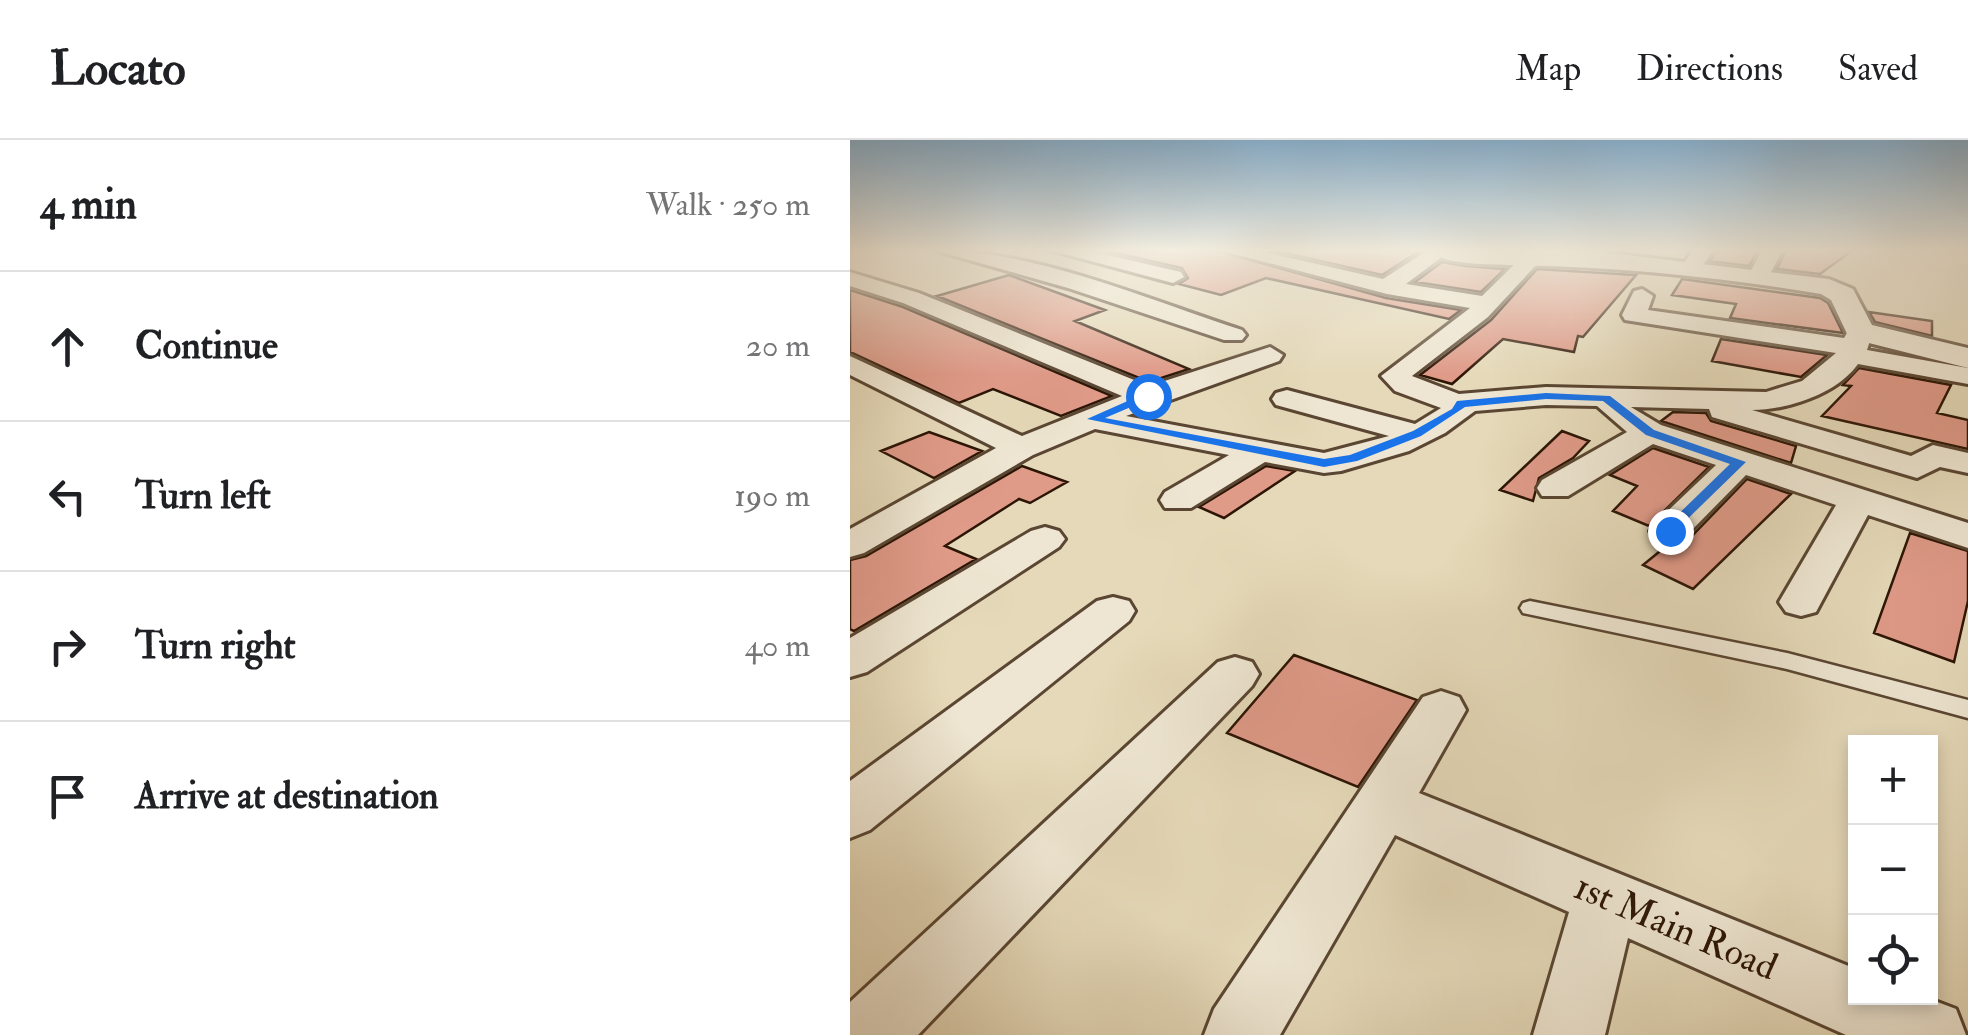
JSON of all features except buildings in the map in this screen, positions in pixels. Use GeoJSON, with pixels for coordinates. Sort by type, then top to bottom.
{"type":"FeatureCollection","features":[{"type":"Feature","properties":{"kind":"street"},"geometry":{"type":"LineString","coordinates":[[890,292],[1148,396]]}},
{"type":"Feature","properties":{"kind":"street"},"geometry":{"type":"LineString","coordinates":[[1105,292],[1232,335]]}},
{"type":"Feature","properties":{"kind":"street"},"geometry":{"type":"LineString","coordinates":[[1415,292],[1488,304]]}},
{"type":"Feature","properties":{"kind":"street"},"geometry":{"type":"LineString","coordinates":[[1500,292],[1394,376],[1404,384],[1462,404],[1546,396],[1702,400],[1793,396],[1844,365],[1855,345],[1839,292]]}},
{"type":"Feature","properties":{"kind":"street"},"geometry":{"type":"LineString","coordinates":[[1642,296],[1634,314],[1744,332],[1965,359],[1963,408]]}},
{"type":"Feature","properties":{"kind":"street"},"geometry":{"type":"LineString","coordinates":[[1702,400],[1744,332]]}},
{"type":"Feature","properties":{"kind":"street"},"geometry":{"type":"LineString","coordinates":[[850,545],[1021,448],[1148,396],[1270,355]]}},
{"type":"Feature","properties":{"kind":"street"},"geometry":{"type":"LineString","coordinates":[[850,364],[1021,448]]}},
{"type":"Feature","properties":{"kind":"street"},"geometry":{"type":"LineString","coordinates":[[1606,398],[1650,432],[1968,536]]}},
{"type":"Feature","properties":{"kind":"street"},"geometry":{"type":"LineString","coordinates":[[1287,399],[1417,434]]}},
{"type":"Feature","properties":{"kind":"street"},"geometry":{"type":"LineString","coordinates":[[1702,400],[1916,468],[1934,455],[1968,463]]}},
{"type":"Feature","properties":{"kind":"street"},"geometry":{"type":"LineString","coordinates":[[1092,419],[1338,462],[1417,434],[1457,411],[1462,404]]}},
{"type":"Feature","properties":{"kind":"street"},"geometry":{"type":"LineString","coordinates":[[1555,488],[1650,432]]}},
{"type":"Feature","properties":{"kind":"street"},"geometry":{"type":"LineString","coordinates":[[1178,500],[1261,450]]}},
{"type":"Feature","properties":{"kind":"street"},"geometry":{"type":"LineString","coordinates":[[1670,531],[1739,462]]}},
{"type":"Feature","properties":{"kind":"street"},"geometry":{"type":"LineString","coordinates":[[1801,602],[1856,502]]}},
{"type":"Feature","properties":{"kind":"street"},"geometry":{"type":"LineString","coordinates":[[850,660],[1044,539]]}},
{"type":"Feature","properties":{"kind":"street"},"geometry":{"type":"LineString","coordinates":[[850,812],[1113,611]]}},
{"type":"Feature","properties":{"kind":"street"},"geometry":{"type":"LineString","coordinates":[[868,1035],[1235,674]]}},
{"type":"Feature","properties":{"kind":"street"},"geometry":{"type":"LineString","coordinates":[[1240,1035],[1402,812],[1442,710]]}},
{"type":"Feature","properties":{"kind":"street","name":"1st Main Road"},"geometry":{"type":"LineString","coordinates":[[1402,812],[1606,896],[1916,1032]]}},
{"type":"Feature","properties":{"kind":"street"},"geometry":{"type":"LineString","coordinates":[[1569,1035],[1606,896]]}},
{"type":"Feature","properties":{"kind":"lane"},"geometry":{"type":"LineString","coordinates":[[1530,608],[1787,660],[1968,710]]}},
{"type":"Feature","properties":{"kind":"route"},"geometry":{"type":"LineString","coordinates":[[1148,396],[1092,419],[1324,463],[1353,458],[1417,434],[1457,411],[1462,404],[1546,396],[1606,398],[1622,415],[1650,432],[1739,462],[1670,531]]}}]}
